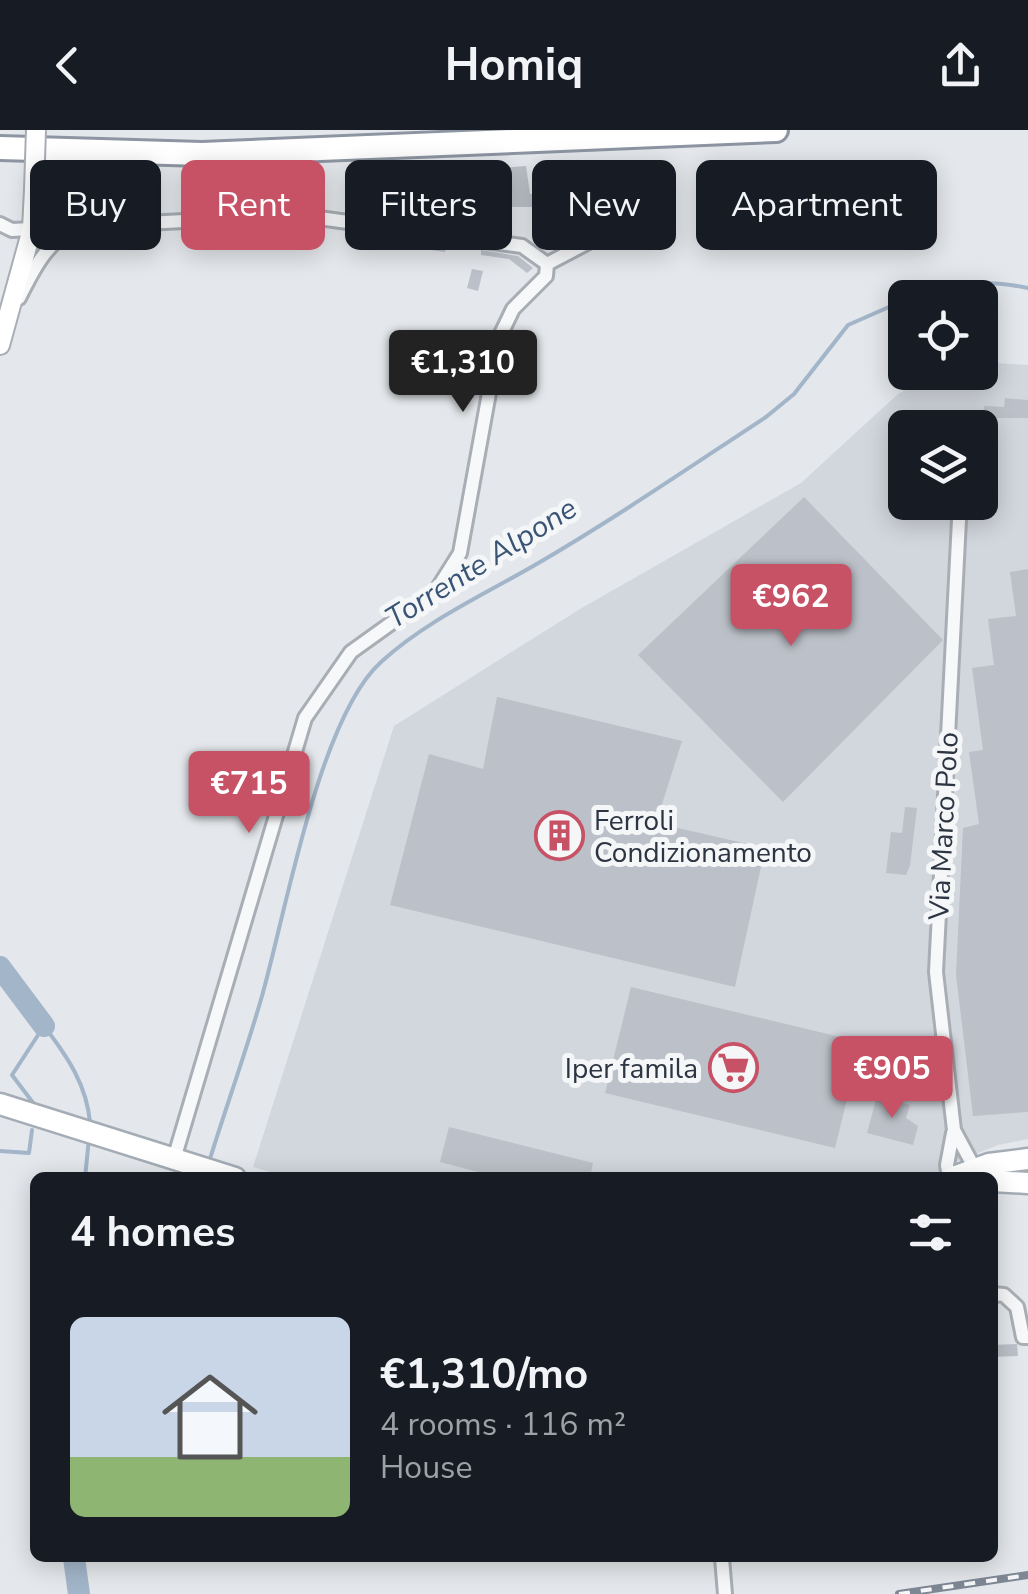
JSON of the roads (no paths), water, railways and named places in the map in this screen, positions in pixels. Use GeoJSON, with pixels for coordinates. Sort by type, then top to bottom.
{"type":"FeatureCollection","features":[{"type":"Feature","properties":{"kind":"highway"},"geometry":{"type":"LineString","coordinates":[[0,148],[202,154],[776,130]]}},
{"type":"Feature","properties":{"kind":"main road"},"geometry":{"type":"LineString","coordinates":[[0,1104],[217,1172]]}},
{"type":"Feature","properties":{"kind":"main road"},"geometry":{"type":"LineString","coordinates":[[0,1114],[57,1124]]}},
{"type":"Feature","properties":{"kind":"main road"},"geometry":{"type":"LineString","coordinates":[[992,1172],[1028,1159]]}},
{"type":"Feature","properties":{"kind":"main road"},"geometry":{"type":"LineString","coordinates":[[998,1177],[1028,1182]]}},
{"type":"Feature","properties":{"kind":"street"},"geometry":{"type":"LineString","coordinates":[[35,160],[36,130]]}},
{"type":"Feature","properties":{"kind":"street"},"geometry":{"type":"LineString","coordinates":[[161,221],[296,214],[522,246],[547,264]]}},
{"type":"Feature","properties":{"kind":"street"},"geometry":{"type":"LineString","coordinates":[[0,224],[12,230],[30,228]]}},
{"type":"Feature","properties":{"kind":"street"},"geometry":{"type":"LineString","coordinates":[[0,345],[14,306],[30,237]]}},
{"type":"Feature","properties":{"kind":"street"},"geometry":{"type":"LineString","coordinates":[[14,306],[47,250]]}},
{"type":"Feature","properties":{"kind":"street"},"geometry":{"type":"LineString","coordinates":[[547,264],[574,250]]}},
{"type":"Feature","properties":{"kind":"street"},"geometry":{"type":"LineString","coordinates":[[183,1161],[305,718],[332,674],[352,652],[436,591],[450,574],[460,553],[499,338],[513,310],[546,276],[547,264]]}},
{"type":"Feature","properties":{"kind":"street","name":"Via Marco Polo"},"geometry":{"type":"LineString","coordinates":[[948,1172],[954,1130],[936,952],[959,520]]}},
{"type":"Feature","properties":{"kind":"street","name":"Via Marco Polo"},"geometry":{"type":"LineString","coordinates":[[954,1130],[982,1172]]}},
{"type":"Feature","properties":{"kind":"street"},"geometry":{"type":"LineString","coordinates":[[998,1294],[1017,1307],[1024,1337],[1028,1337]]}},
{"type":"Feature","properties":{"kind":"street"},"geometry":{"type":"LineString","coordinates":[[722,1562],[725,1594]]}},
{"type":"Feature","properties":{"kind":"waterway","name":"Torrente Alpone"},"geometry":{"type":"LineString","coordinates":[[998,284],[1028,288]]}},
{"type":"Feature","properties":{"kind":"waterway","name":"Torrente Alpone"},"geometry":{"type":"LineString","coordinates":[[209,1162],[262,996],[322,770],[359,689],[381,662],[417,634],[594,530],[766,417],[794,394],[848,325],[888,307]]}},
{"type":"Feature","properties":{"kind":"waterway"},"geometry":{"type":"LineString","coordinates":[[0,967],[44,1026]]}},
{"type":"Feature","properties":{"kind":"waterway"},"geometry":{"type":"LineString","coordinates":[[34,1104],[12,1075],[44,1026],[74,1071],[85,1096],[90,1123]]}},
{"type":"Feature","properties":{"kind":"waterway"},"geometry":{"type":"LineString","coordinates":[[0,1151],[29,1153],[32,1130]]}},
{"type":"Feature","properties":{"kind":"waterway"},"geometry":{"type":"LineString","coordinates":[[86,1172],[89,1138]]}},
{"type":"Feature","properties":{"kind":"waterway","name":"Torrente Alpone"},"geometry":{"type":"LineString","coordinates":[[75,1562],[79,1594]]}},
{"type":"Feature","properties":{"kind":"railway"},"geometry":{"type":"LineString","coordinates":[[899,1594],[1028,1575]]}},
{"type":"Feature","properties":{"kind":"place","name":"Ferroli Condizionamento"},"geometry":{"type":"Point","coordinates":[559,836]}},
{"type":"Feature","properties":{"kind":"place","name":"Iper famila"},"geometry":{"type":"Point","coordinates":[733,1068]}}]}
